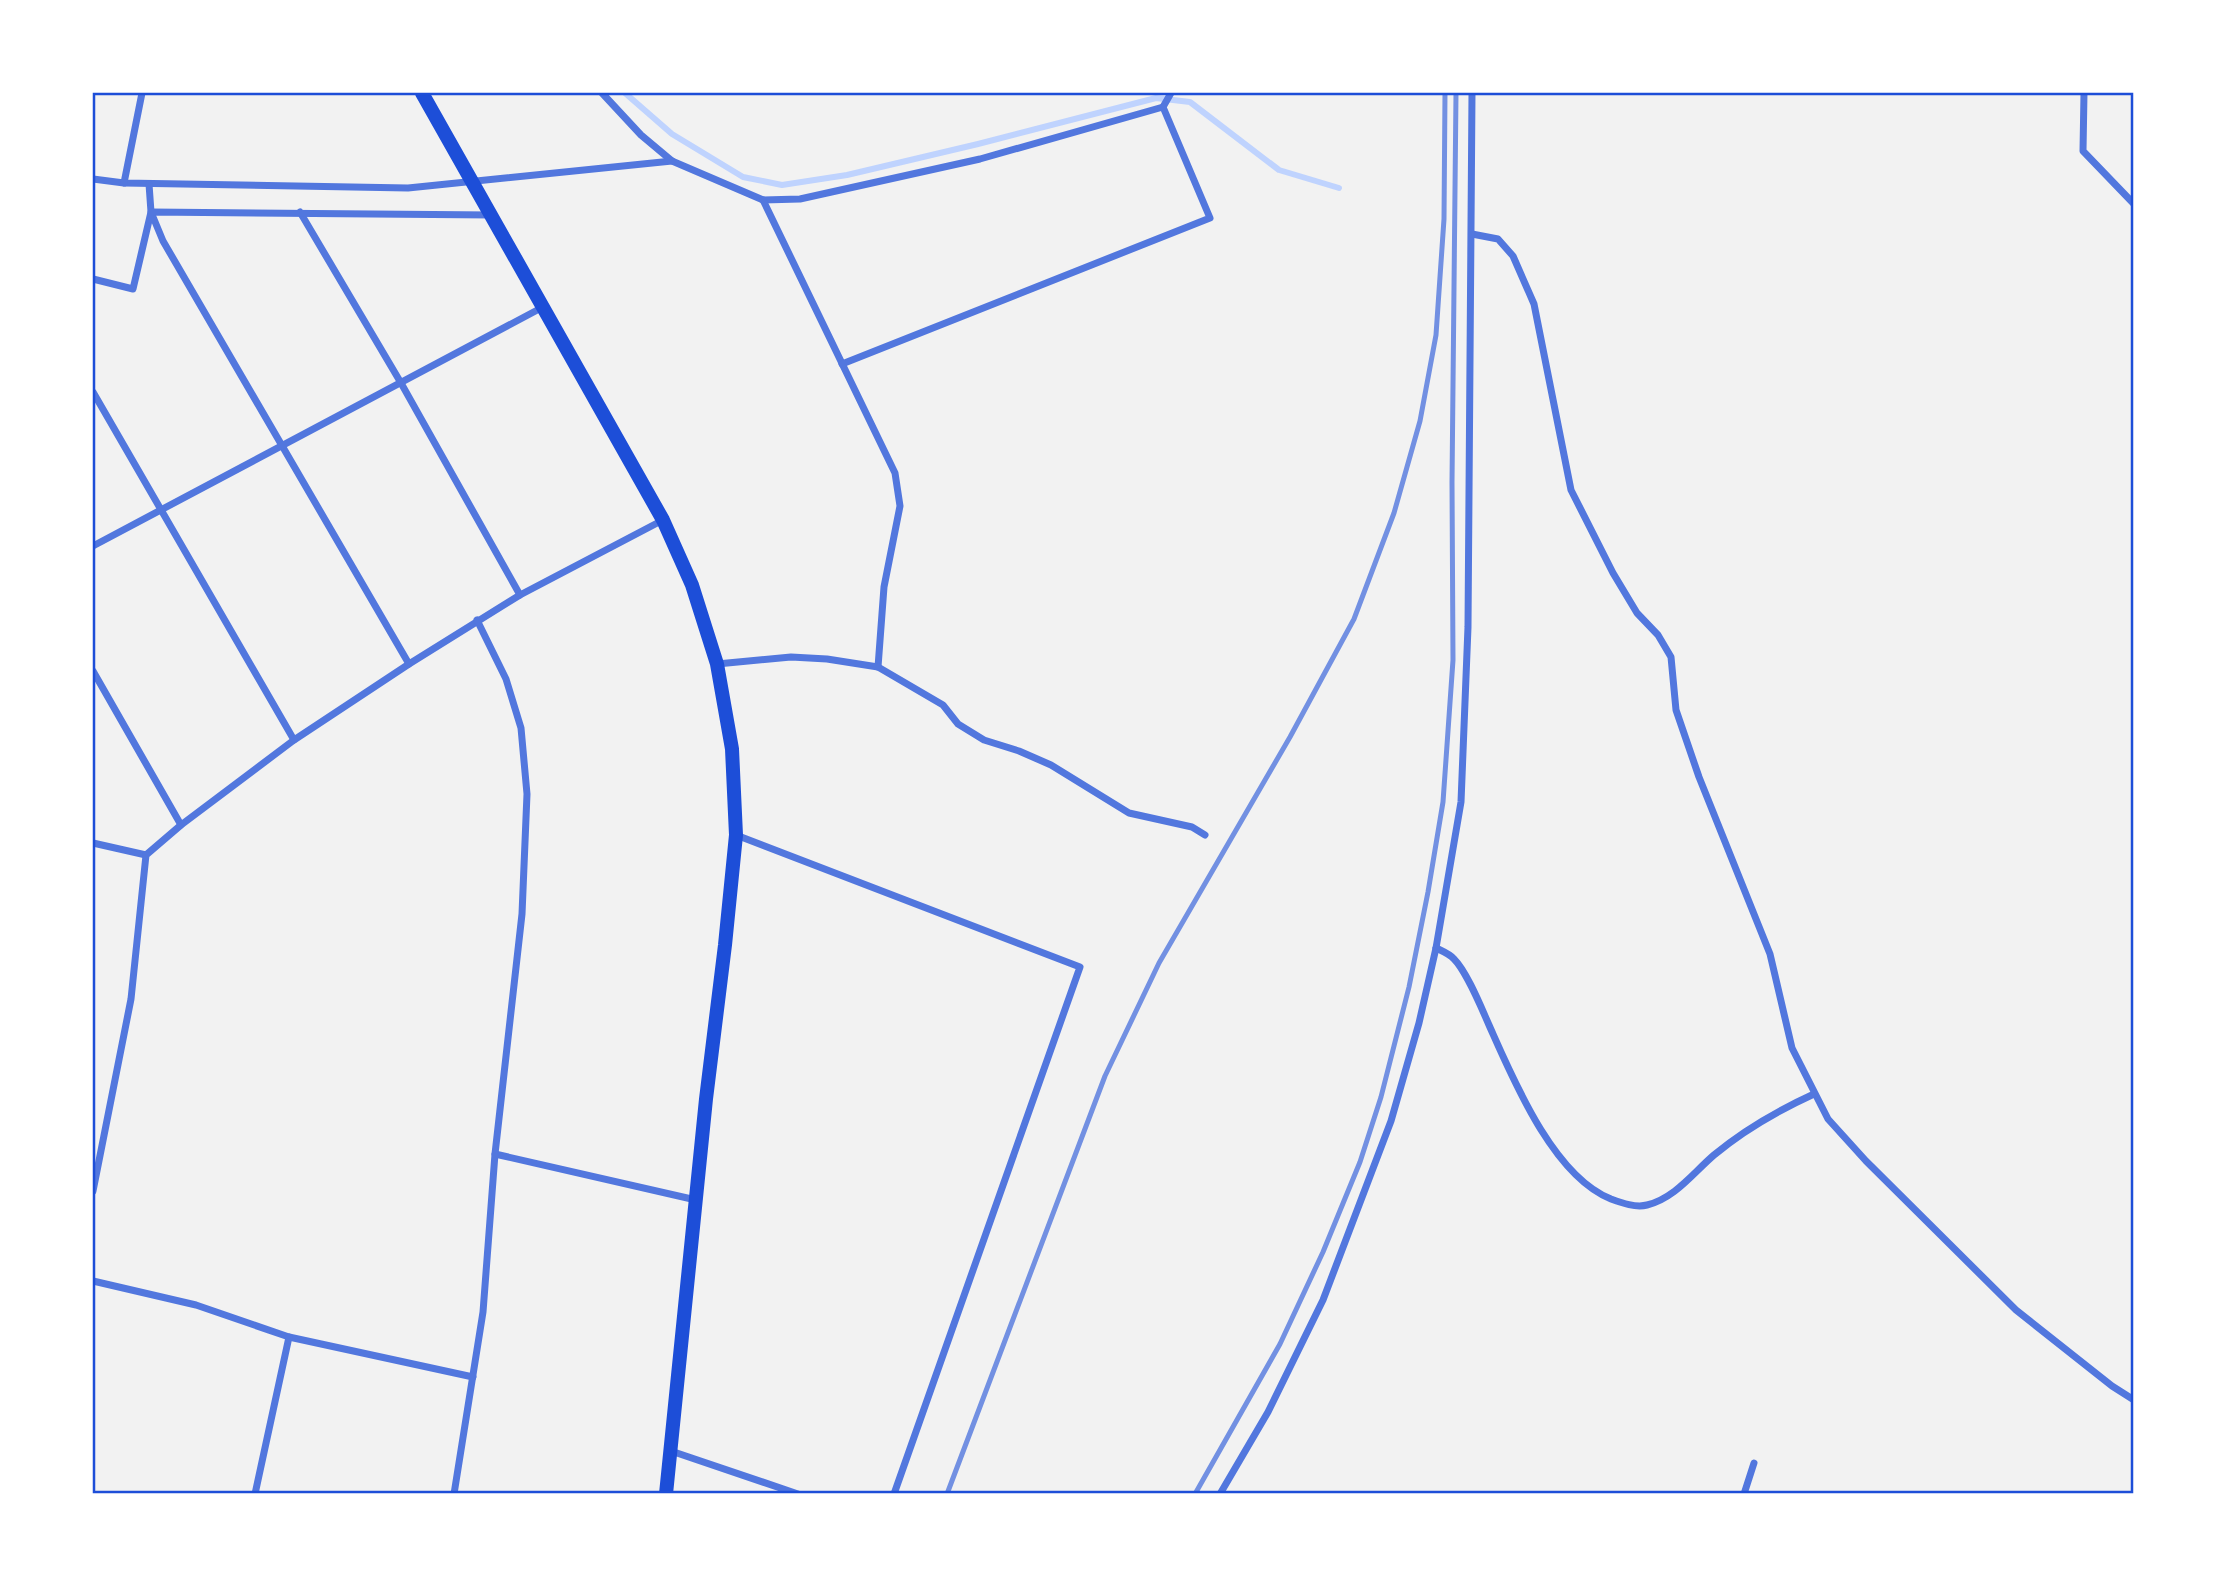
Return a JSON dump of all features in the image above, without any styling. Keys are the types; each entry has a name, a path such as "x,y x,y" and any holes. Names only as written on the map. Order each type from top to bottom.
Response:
{"main road":[{"path":"422,93 663,520 692,585 717,664 732,749 736,835 666,1494"}],"street":[{"path":"124,183 142,93"},
{"path":"602,93 641,135 672,161 763,200 800,199 967,162 1163,107 1171,93"},
{"path":"1220,1494 1268,1412 1323,1300 1391,1121 1419,1023 1436,948 1461,802 1468,627 1472,93"},
{"path":"2084,93 2083,151 2134,204"},
{"path":"842,364 1210,218 1163,107"},
{"path":"93,179 149,184 408,188 672,161"},
{"path":"93,279 133,289 150,212 149,184"},
{"path":"763,200 895,473 900,506 884,587 878,667"},
{"path":"150,212 492,215"},
{"path":"150,212 163,241 409,664"},
{"path":"300,212 401,383 520,595"},
{"path":"1472,234 1498,239 1506,247 1513,256 1534,303 1571,490 1631,603 1658,635 1671,657 1676,710 1699,777 1770,954 1792,1048 1828,1119 1866,1161 2016,1310 2134,1401"},
{"path":"93,546 543,307"},
{"path":"93,392 294,740"},
{"path":"93,1191 131,999 146,855 181,825 294,740 409,664 520,595 663,520"},
{"path":"454,1494 483,1312 495,1154 522,914 527,794 521,728 506,679 477,620"},
{"path":"717,664 791,657 827,659 878,667 943,705 958,724 984,740 1051,765 1129,813 1192,827 1205,835"},
{"path":"93,671 181,825"},
{"path":"736,835 1080,967 894,1494"},
{"path":"93,843 146,855"},
{"path":"1436,948 1454,958 1543,1133 1566,1166 1601,1195 1623,1203 1644,1206 1666,1198 1716,1154 1784,1108 1814,1094"},
{"path":"495,1154 696,1200"},
{"path":"93,1281 196,1305 289,1337 473,1377"},
{"path":"256,1494 289,1337"},
{"path":"671,1451 798,1494"},
{"path":"1744,1494 1754,1462"}],"waterway":[{"path":"625,93 672,134 743,177 782,185 847,175 1156,98 1190,102 1279,170 1339,188"}],"railway":[{"path":"947,1494 1105,1076 1159,963 1290,737 1354,619 1394,513 1420,421 1436,335 1444,219 1445,93"},
{"path":"1195,1494 1280,1344 1323,1252 1360,1162 1381,1097 1409,987 1428,892 1443,802 1453,660 1456,93"}]}
